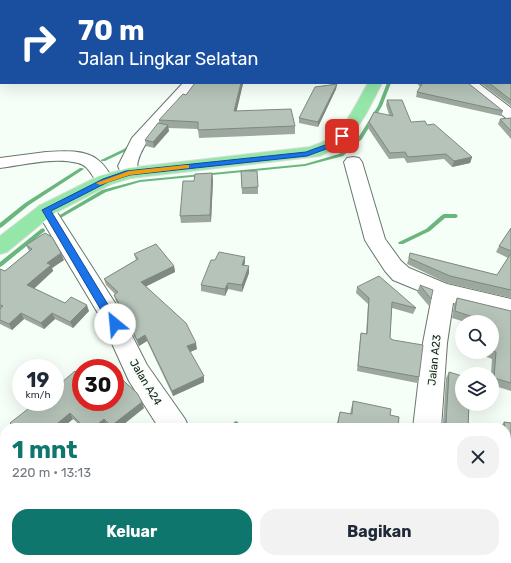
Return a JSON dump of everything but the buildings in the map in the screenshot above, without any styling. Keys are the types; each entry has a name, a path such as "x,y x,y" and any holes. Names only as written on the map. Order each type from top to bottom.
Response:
{"highway":[{"path":"0,247 46,210 105,180 129,173 314,152 327,146 342,136 357,118 374,84"}],"street":[{"path":"129,173 127,166 138,141 190,84"},
{"path":"470,84 511,115"},
{"path":"0,163 52,157 74,158 90,162 105,180"},
{"path":"353,162 375,240 393,266 401,274 416,282 444,292 511,308"},
{"name":"Jalan A24","path":"46,210 109,312 138,373 172,423"},
{"name":"Jalan A23","path":"428,423 439,314 444,292"}],"waterway":[{"path":"55,219 104,191 140,181 305,165 341,155 360,139 380,106 389,84"},
{"path":"103,160 125,150 131,145"},
{"path":"0,226 27,204 82,169"},
{"path":"401,243 428,230 444,216 456,216"},
{"path":"0,265 43,230"}],"slow traffic":[{"path":"100,183 105,180 129,173 186,167"}],"route":[{"path":"115,324 46,210 105,180 129,173 307,154 327,146 342,136"}]}
